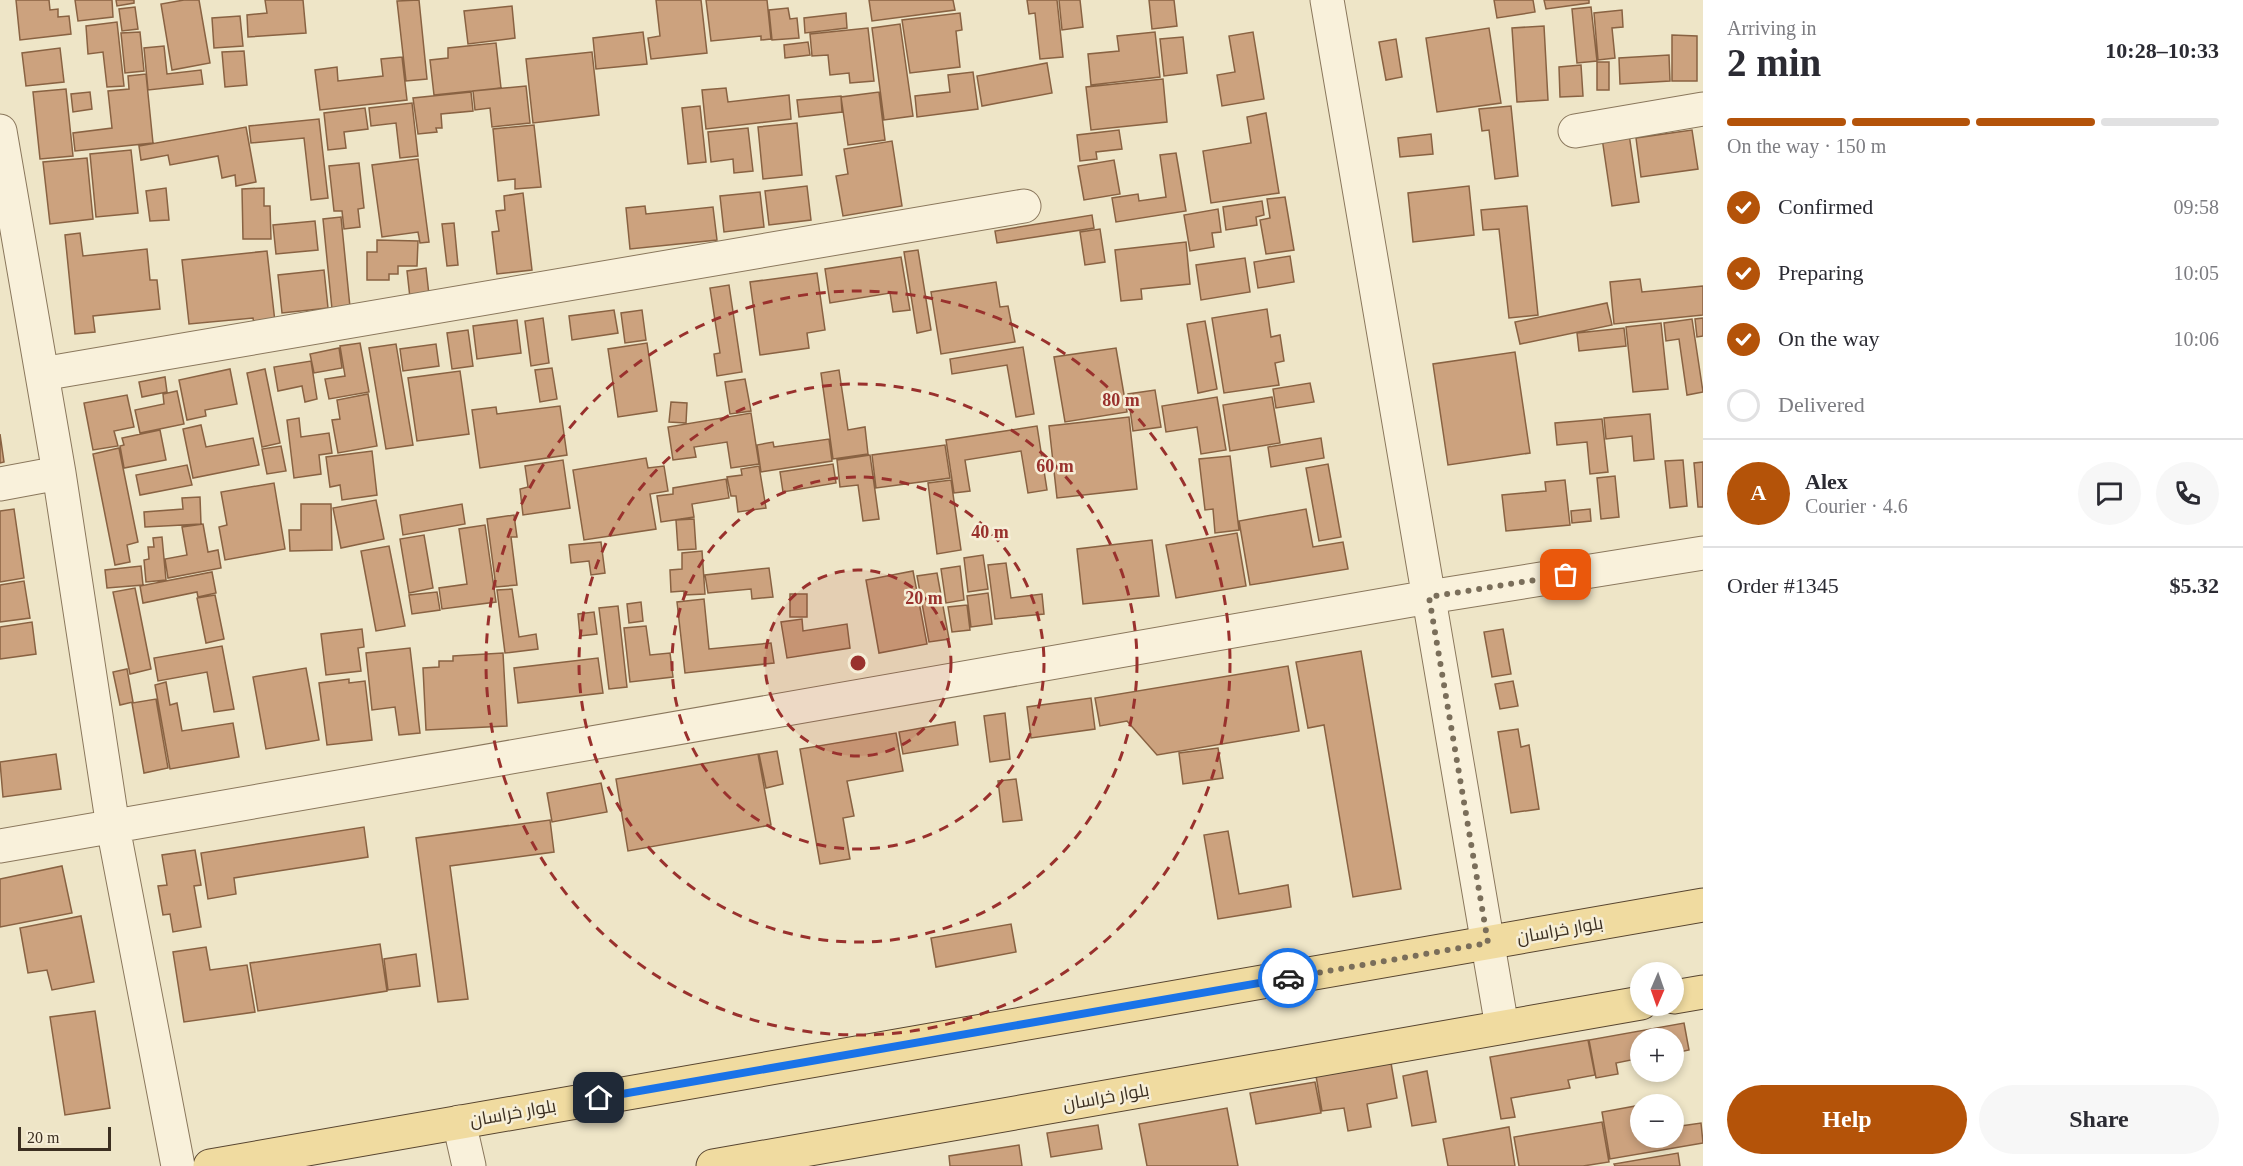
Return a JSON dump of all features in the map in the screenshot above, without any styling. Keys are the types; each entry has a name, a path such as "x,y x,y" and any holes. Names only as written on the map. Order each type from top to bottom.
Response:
{"main road":[{"name":"بلوار خراسان","path":"210,1166 1703,905"},
{"path":"1684,995 1703,992"},
{"name":"بلوار خراسان","path":"713,1166 1630,1005"}],"street":[{"path":"1327,0 1502,1027"},
{"path":"1575,131 1703,109"},
{"path":"0,136 59,473 113,827 178,1166"},
{"path":"42,374 1024,206"},
{"path":"0,484 59,473"},
{"path":"0,846 1429,597 1703,553"},
{"path":"459,1122 469,1166"}],"building":[{"path":"16,0 49,0 50,10 58,9 58,17 69,16 71,34 20,40"},
{"path":"75,0 112,0 113,17 78,21"},
{"path":"116,0 134,0 134,3 117,6"},
{"path":"199,0 210,63 172,70 161,4"},
{"path":"265,0 303,0 306,33 248,37 247,15 267,13"},
{"path":"419,0 427,79 406,81 397,1"},
{"path":"656,0 701,0 707,53 651,59 648,38 660,36"},
{"path":"706,0 767,0 771,39 761,40 761,36 711,41"},
{"path":"869,0 953,0 955,10 872,21"},
{"path":"1027,0 1057,0 1063,57 1040,59 1035,13 1029,14"},
{"path":"1059,0 1080,0 1083,27 1062,30"},
{"path":"1149,0 1174,0 1177,26 1152,29"},
{"path":"1494,0 1533,0 1535,12 1497,18"},
{"path":"1544,0 1589,0 1589,3 1546,9"},
{"path":"512,6 515,38 468,44 464,11"},
{"path":"135,7 138,29 122,31 119,9"},
{"path":"1591,7 1597,61 1577,63 1572,9"},
{"path":"788,8 790,19 797,18 799,38 772,40 769,10"},
{"path":"1622,10 1623,27 1612,28 1615,58 1598,60 1594,13"},
{"path":"846,13 847,28 805,33 804,18"},
{"path":"960,13 962,30 956,31 960,67 910,73 902,20"},
{"path":"240,16 243,46 214,48 212,18"},
{"path":"117,22 124,86 107,87 103,52 88,54 86,26"},
{"path":"900,24 913,116 884,120 872,28"},
{"path":"1544,26 1548,100 1517,102 1512,28"},
{"path":"868,28 874,81 850,83 849,73 830,75 828,55 812,56 810,34"},
{"path":"1489,28 1501,103 1437,112 1426,38"},
{"path":"140,32 144,71 125,73 121,33"},
{"path":"643,32 647,64 596,69 593,38"},
{"path":"1155,32 1160,77 1091,85 1088,54 1119,51 1117,36"},
{"path":"1253,32 1264,99 1222,106 1217,75 1235,72 1229,36"},
{"path":"1672,35 1697,36 1697,81 1672,81"},
{"path":"1183,37 1187,73 1164,76 1160,39"},
{"path":"1396,39 1402,77 1386,80 1379,42"},
{"path":"808,42 810,55 785,58 784,45"},
{"path":"496,43 501,88 434,95 430,60 448,58 448,48"},
{"path":"164,46 167,74 201,70 203,84 148,90 144,48"},
{"path":"60,48 64,82 26,86 22,53"},
{"path":"244,51 247,85 225,87 222,52"},
{"path":"592,52 599,115 533,123 526,59"},
{"path":"1669,55 1670,81 1620,84 1619,58"},
{"path":"402,57 407,100 320,110 315,70 337,67 338,81 383,76 381,59"},
{"path":"1597,62 1609,62 1609,90 1597,90"},
{"path":"1047,63 1052,93 982,106 977,76"},
{"path":"1581,65 1583,96 1560,97 1559,67"},
{"path":"973,72 978,109 917,117 915,96 950,92 948,75"},
{"path":"146,74 153,143 75,151 73,133 112,128 108,91 129,89 128,76"},
{"path":"1163,79 1167,122 1091,130 1086,87"},
{"path":"526,86 530,123 492,127 490,108 475,110 473,91"},
{"path":"726,88 728,102 789,95 791,119 706,129 702,90"},
{"path":"66,89 73,156 40,159 33,92"},
{"path":"90,92 92,109 73,112 71,94"},
{"path":"471,92 473,111 441,114 442,128 436,128 437,132 418,134 413,98"},
{"path":"879,92 885,140 848,145 841,97"},
{"path":"841,96 842,112 799,117 797,100"},
{"path":"412,103 418,156 400,158 396,123 371,126 369,108"},
{"path":"700,106 706,162 688,164 682,108"},
{"path":"1511,106 1518,176 1495,179 1489,130 1482,131 1479,109"},
{"path":"365,108 368,129 344,132 346,148 328,150 324,113"},
{"path":"1266,113 1279,193 1211,203 1203,151 1251,143 1247,117"},
{"path":"319,119 328,198 311,200 304,138 251,143 249,126"},
{"path":"797,123 802,175 763,179 758,127"},
{"path":"534,125 541,187 515,189 515,179 498,181 493,129"},
{"path":"246,127 256,182 236,186 235,175 222,178 218,156 170,165 168,155 141,160 139,146"},
{"path":"748,128 753,171 734,173 733,159 711,162 708,132"},
{"path":"1119,130 1122,149 1096,152 1097,159 1080,161 1077,135"},
{"path":"1692,130 1698,169 1641,177 1636,138"},
{"path":"1431,134 1433,154 1400,157 1398,138"},
{"path":"1629,134 1639,202 1612,206 1602,138"},
{"path":"892,141 902,206 843,216 836,176 848,174 844,149"},
{"path":"131,150 138,213 96,217 90,154"},
{"path":"1176,153 1186,211 1116,222 1112,198 1138,194 1139,201 1166,197 1160,155"},
{"path":"87,158 93,219 50,224 43,162"},
{"path":"418,159 429,242 420,243 418,232 382,237 372,165"},
{"path":"1114,160 1120,194 1084,200 1078,166"},
{"path":"359,163 364,208 358,209 360,227 344,229 342,211 334,211 329,166"},
{"path":"807,186 811,220 769,225 765,191"},
{"path":"1469,186 1474,235 1413,242 1408,193"},
{"path":"166,188 169,220 150,221 146,191"},
{"path":"264,188 264,206 270,206 271,239 243,239 242,189"},
{"path":"760,192 764,227 724,232 720,196"},
{"path":"523,193 532,270 497,274 492,232 499,231 496,211 505,210 504,196"},
{"path":"1285,197 1294,250 1266,254 1260,220 1270,218 1267,199"},
{"path":"1262,201 1264,215 1256,217 1257,225 1226,230 1223,207"},
{"path":"645,206 646,214 713,207 717,240 630,249 626,208"},
{"path":"1527,206 1538,315 1509,318 1499,229 1483,230 1481,210"},
{"path":"1218,209 1221,232 1212,233 1214,247 1190,251 1184,215"},
{"path":"1092,215 1094,228 997,243 995,231"},
{"path":"341,217 350,307 332,309 323,219"},
{"path":"315,221 318,250 276,254 273,225"},
{"path":"454,223 458,265 447,266 442,224"},
{"path":"1100,229 1105,262 1085,265 1080,232"},
{"path":"80,233 83,256 147,249 150,280 157,280 160,309 93,316 95,332 75,334 65,235"},
{"path":"377,240 418,241 417,266 398,266 398,274 389,274 389,280 367,280 367,252 377,252"},
{"path":"1186,242 1190,284 1141,289 1142,299 1121,301 1115,250"},
{"path":"918,250 931,330 917,333 904,252"},
{"path":"267,251 275,322 254,324 253,318 189,324 182,260"},
{"path":"1290,256 1294,282 1258,288 1254,262"},
{"path":"901,257 910,310 893,312 890,293 830,303 825,269"},
{"path":"1245,258 1250,292 1201,300 1196,265"},
{"path":"426,268 429,295 410,298 407,271"},
{"path":"324,270 328,308 282,313 278,275"},
{"path":"817,273 825,330 807,333 809,348 760,355 750,282"},
{"path":"1640,279 1642,292 1703,286 1703,315 1614,324 1610,282"},
{"path":"996,282 1000,307 1008,306 1015,342 941,354 931,292"},
{"path":"729,285 742,372 717,376 714,354 720,353 710,288"},
{"path":"1607,303 1612,325 1520,344 1515,322"},
{"path":"1267,309 1271,337 1280,335 1284,361 1275,363 1279,385 1224,393 1212,318"},
{"path":"614,310 618,333 572,340 569,316"},
{"path":"642,310 646,340 625,343 621,313"},
{"path":"543,318 549,363 531,366 525,321"},
{"path":"1703,318 1703,336 1697,337 1695,319"},
{"path":"1692,319 1703,392 1687,395 1679,339 1666,341 1664,323"},
{"path":"517,320 521,353 477,359 473,326"},
{"path":"1205,321 1217,389 1198,393 1187,324"},
{"path":"1661,323 1668,389 1633,392 1626,327"},
{"path":"1624,328 1626,346 1579,351 1577,333"},
{"path":"468,330 473,366 452,369 447,333"},
{"path":"360,343 369,392 329,399 325,379 345,376 340,346"},
{"path":"647,343 657,411 618,417 608,349"},
{"path":"396,344 413,445 386,449 369,348"},
{"path":"436,344 439,366 403,371 400,349"},
{"path":"1023,347 1034,414 1016,417 1007,365 952,374 950,359"},
{"path":"339,348 342,368 314,373 310,354"},
{"path":"1116,348 1127,412 1065,422 1054,357"},
{"path":"1515,352 1530,453 1448,465 1433,364"},
{"path":"311,361 317,399 305,402 302,386 278,391 274,367"},
{"path":"552,368 557,399 540,402 535,370"},
{"path":"230,369 237,404 205,410 206,416 187,420 179,380"},
{"path":"265,369 280,443 262,447 247,373"},
{"path":"839,370 848,430 865,427 868,454 833,459 821,373"},
{"path":"460,371 469,434 417,441 408,378"},
{"path":"165,377 167,392 142,397 139,382"},
{"path":"745,379 751,411 730,414 725,382"},
{"path":"1310,383 1314,402 1276,408 1273,389"},
{"path":"1155,390 1161,427 1133,431 1128,394"},
{"path":"177,391 184,424 140,433 135,410 164,404 163,394"},
{"path":"368,394 377,446 338,453 332,420 340,419 337,400"},
{"path":"127,395 134,427 114,431 118,446 93,450 84,403"},
{"path":"1217,397 1226,450 1201,454 1197,427 1166,432 1162,406"},
{"path":"1272,397 1280,443 1230,451 1223,405"},
{"path":"671,402 687,403 686,423 669,422"},
{"path":"560,406 567,455 480,468 472,410 496,407 497,414"},
{"path":"751,413 759,464 731,468 727,442 694,447 696,457 673,460 668,427"},
{"path":"1650,414 1654,459 1634,461 1632,436 1606,439 1604,418"},
{"path":"1129,417 1137,489 1057,498 1049,426"},
{"path":"299,418 301,437 329,433 332,453 319,455 321,474 294,478 287,420"},
{"path":"1602,419 1608,472 1590,474 1587,442 1557,445 1555,423"},
{"path":"201,425 206,447 253,438 259,465 193,478 183,429"},
{"path":"1037,426 1047,490 1028,493 1021,451 965,460 970,491 954,493 946,440"},
{"path":"160,430 166,460 124,468 120,446 124,445 122,438"},
{"path":"0,434 4,462 0,463"},
{"path":"1321,438 1324,458 1271,467 1268,447"},
{"path":"829,439 832,461 761,472 757,445 773,442 774,447"},
{"path":"945,445 950,478 876,488 872,455"},
{"path":"281,446 286,471 267,474 262,449"},
{"path":"119,448 138,542 127,545 130,562 115,565 93,454"},
{"path":"372,451 377,495 342,500 340,485 330,487 326,457"},
{"path":"870,455 879,519 863,521 858,485 840,487 837,460"},
{"path":"1230,456 1239,530 1215,533 1213,509 1205,510 1199,459"},
{"path":"646,458 648,468 664,466 668,491 650,494 656,529 584,540 573,470"},
{"path":"563,460 570,508 523,515 520,489 528,487 525,466"},
{"path":"1683,460 1687,506 1670,508 1665,461"},
{"path":"1703,462 1703,507 1698,507 1694,463"},
{"path":"833,464 836,483 783,492 780,472"},
{"path":"1328,464 1341,537 1319,541 1306,468"},
{"path":"187,465 192,485 140,495 136,475"},
{"path":"759,466 766,508 738,512 736,496 731,496 727,477 742,475 741,469"},
{"path":"1615,476 1619,517 1601,519 1597,478"},
{"path":"726,479 729,498 692,504 694,517 661,522 657,496 673,494 673,488"},
{"path":"951,480 961,550 937,554 928,483"},
{"path":"1565,480 1570,525 1506,531 1502,495 1546,491 1545,482"},
{"path":"274,483 285,549 225,560 219,527 227,525 221,492"},
{"path":"200,497 201,524 145,527 144,512 183,509 182,498"},
{"path":"376,500 384,539 341,548 333,508"},
{"path":"301,504 331,504 332,550 290,551 289,530 301,530"},
{"path":"462,504 465,524 403,535 400,515"},
{"path":"14,509 24,578 0,582 0,511"},
{"path":"1306,509 1313,547 1343,542 1348,569 1250,585 1239,521"},
{"path":"1590,509 1591,521 1572,523 1571,511"},
{"path":"514,515 517,537 511,537 517,585 496,587 487,519"},
{"path":"694,519 696,549 678,550 676,520"},
{"path":"203,524 208,552 218,550 221,568 168,578 165,559 187,555 182,527"},
{"path":"485,525 496,602 442,609 439,588 467,584 459,529"},
{"path":"1237,533 1246,586 1176,598 1166,545"},
{"path":"424,535 433,588 409,593 400,539"},
{"path":"162,537 166,580 146,582 144,560 149,559 148,547 154,547 153,538"},
{"path":"1152,540 1159,596 1083,604 1077,549"},
{"path":"601,542 605,573 591,575 589,561 571,563 569,545"},
{"path":"389,546 405,626 376,631 361,551"},
{"path":"702,551 705,594 684,595 684,591 671,592 670,570 682,569 682,553"},
{"path":"983,555 988,589 968,592 964,558"},
{"path":"1006,563 1011,598 1042,594 1044,614 995,619 988,565"},
{"path":"141,566 143,585 107,588 105,570"},
{"path":"960,566 964,600 946,603 941,569"},
{"path":"769,568 773,597 752,599 751,589 708,593 705,575"},
{"path":"913,571 927,644 879,653 866,580"},
{"path":"212,572 216,593 198,597 197,592 143,603 140,586"},
{"path":"937,573 949,639 929,642 917,576"},
{"path":"24,581 30,618 0,622 0,585"},
{"path":"135,588 151,669 130,674 113,592"},
{"path":"512,589 519,637 536,634 538,649 505,653 497,590"},
{"path":"437,592 440,610 412,614 409,595"},
{"path":"988,593 992,624 971,627 967,596"},
{"path":"790,594 807,594 807,617 790,617"},
{"path":"215,595 224,639 206,643 197,598"},
{"path":"704,599 709,649 771,643 774,663 685,673 677,602"},
{"path":"641,602 643,621 629,623 627,604"},
{"path":"967,605 970,630 952,632 948,607"},
{"path":"618,606 627,687 609,689 599,608"},
{"path":"594,612 597,634 580,636 578,614"},
{"path":"802,619 803,631 847,624 850,648 787,658 781,622"},
{"path":"32,622 36,654 0,659 0,627"},
{"path":"646,626 650,655 670,653 673,677 630,682 624,628"},
{"path":"362,629 364,647 358,648 361,671 326,675 321,634"},
{"path":"1503,629 1511,674 1492,677 1484,632"},
{"path":"222,646 234,709 214,712 207,672 158,681 154,658"},
{"path":"410,648 420,733 399,735 395,707 372,710 366,653"},
{"path":"1361,651 1401,889 1353,897 1324,725 1308,728 1296,662"},
{"path":"503,653 507,726 426,730 423,668 439,667 439,661 453,661 453,656"},
{"path":"598,658 603,693 518,703 514,668"},
{"path":"1288,666 1299,731 1157,755 1127,721 1100,726 1095,698"},
{"path":"306,668 319,740 266,749 253,677"},
{"path":"127,669 133,702 120,705 113,672"},
{"path":"349,679 349,683 365,681 372,740 327,745 319,683"},
{"path":"1513,681 1518,706 1500,709 1495,684"},
{"path":"166,682 170,705 177,703 182,731 233,723 239,757 170,769 155,685"},
{"path":"1091,698 1095,729 1031,738 1027,707"},
{"path":"156,699 168,768 144,773 132,703"},
{"path":"1005,713 1010,759 990,762 984,716"},
{"path":"955,722 958,745 903,754 899,732"},
{"path":"1518,729 1521,747 1529,745 1539,809 1511,813 1498,732"},
{"path":"896,733 903,771 847,781 854,816 843,818 850,859 820,864 800,749"},
{"path":"1218,748 1223,778 1183,784 1179,753"},
{"path":"777,751 783,784 766,788 759,754"},
{"path":"56,754 61,789 3,797 0,762"},
{"path":"758,754 771,825 628,851 616,779"},
{"path":"1016,779 1022,820 1003,822 998,781"},
{"path":"601,783 607,812 552,822 547,793"},
{"path":"550,820 554,852 450,866 468,999 438,1002 416,838"},
{"path":"364,827 368,857 234,878 236,894 208,899 201,853"},
{"path":"1228,831 1239,894 1288,885 1291,907 1218,919 1204,835"},
{"path":"195,850 201,885 194,886 201,927 173,932 170,914 163,915 158,886 167,885 162,855"},
{"path":"62,866 72,913 0,927 0,879"},
{"path":"81,916 94,982 52,990 47,970 28,973 20,928"},
{"path":"1011,924 1016,952 936,967 931,938"},
{"path":"380,944 387,991 258,1011 250,963"},
{"path":"206,947 210,970 247,965 255,1012 184,1022 173,952"},
{"path":"416,954 420,986 388,990 384,959"},
{"path":"95,1011 110,1108 65,1115 50,1017"},
{"path":"1684,1023 1689,1050 1684,1051 1684,1028 1656,1028"},
{"path":"1630,1033 1630,1060 1616,1063 1618,1074 1596,1078 1589,1040"},
{"path":"1588,1040 1595,1075 1568,1080 1570,1088 1511,1098 1515,1117 1501,1119 1490,1057"},
{"path":"1391,1063 1397,1098 1367,1104 1371,1127 1348,1131 1344,1108 1322,1111 1316,1076"},
{"path":"1427,1071 1436,1122 1412,1126 1403,1076"},
{"path":"1315,1082 1321,1113 1256,1124 1250,1093"},
{"path":"1630,1107 1630,1148 1674,1148 1610,1159 1602,1112"},
{"path":"1227,1108 1238,1166 1147,1166 1139,1124"},
{"path":"1602,1122 1609,1162 1583,1166 1519,1166 1514,1137"},
{"path":"1701,1123 1703,1143 1684,1146 1684,1126"},
{"path":"1098,1125 1102,1149 1051,1157 1047,1133"},
{"path":"1509,1127 1515,1166 1448,1166 1443,1139"},
{"path":"1019,1145 1022,1166 950,1166 949,1156"},
{"path":"1678,1153 1680,1166 1615,1166 1614,1164"}],"way so far":[{"path":"1288,978 1488,943 1429,597 1566,575"}],"route":[{"path":"599,1098 1288,978"}]}
